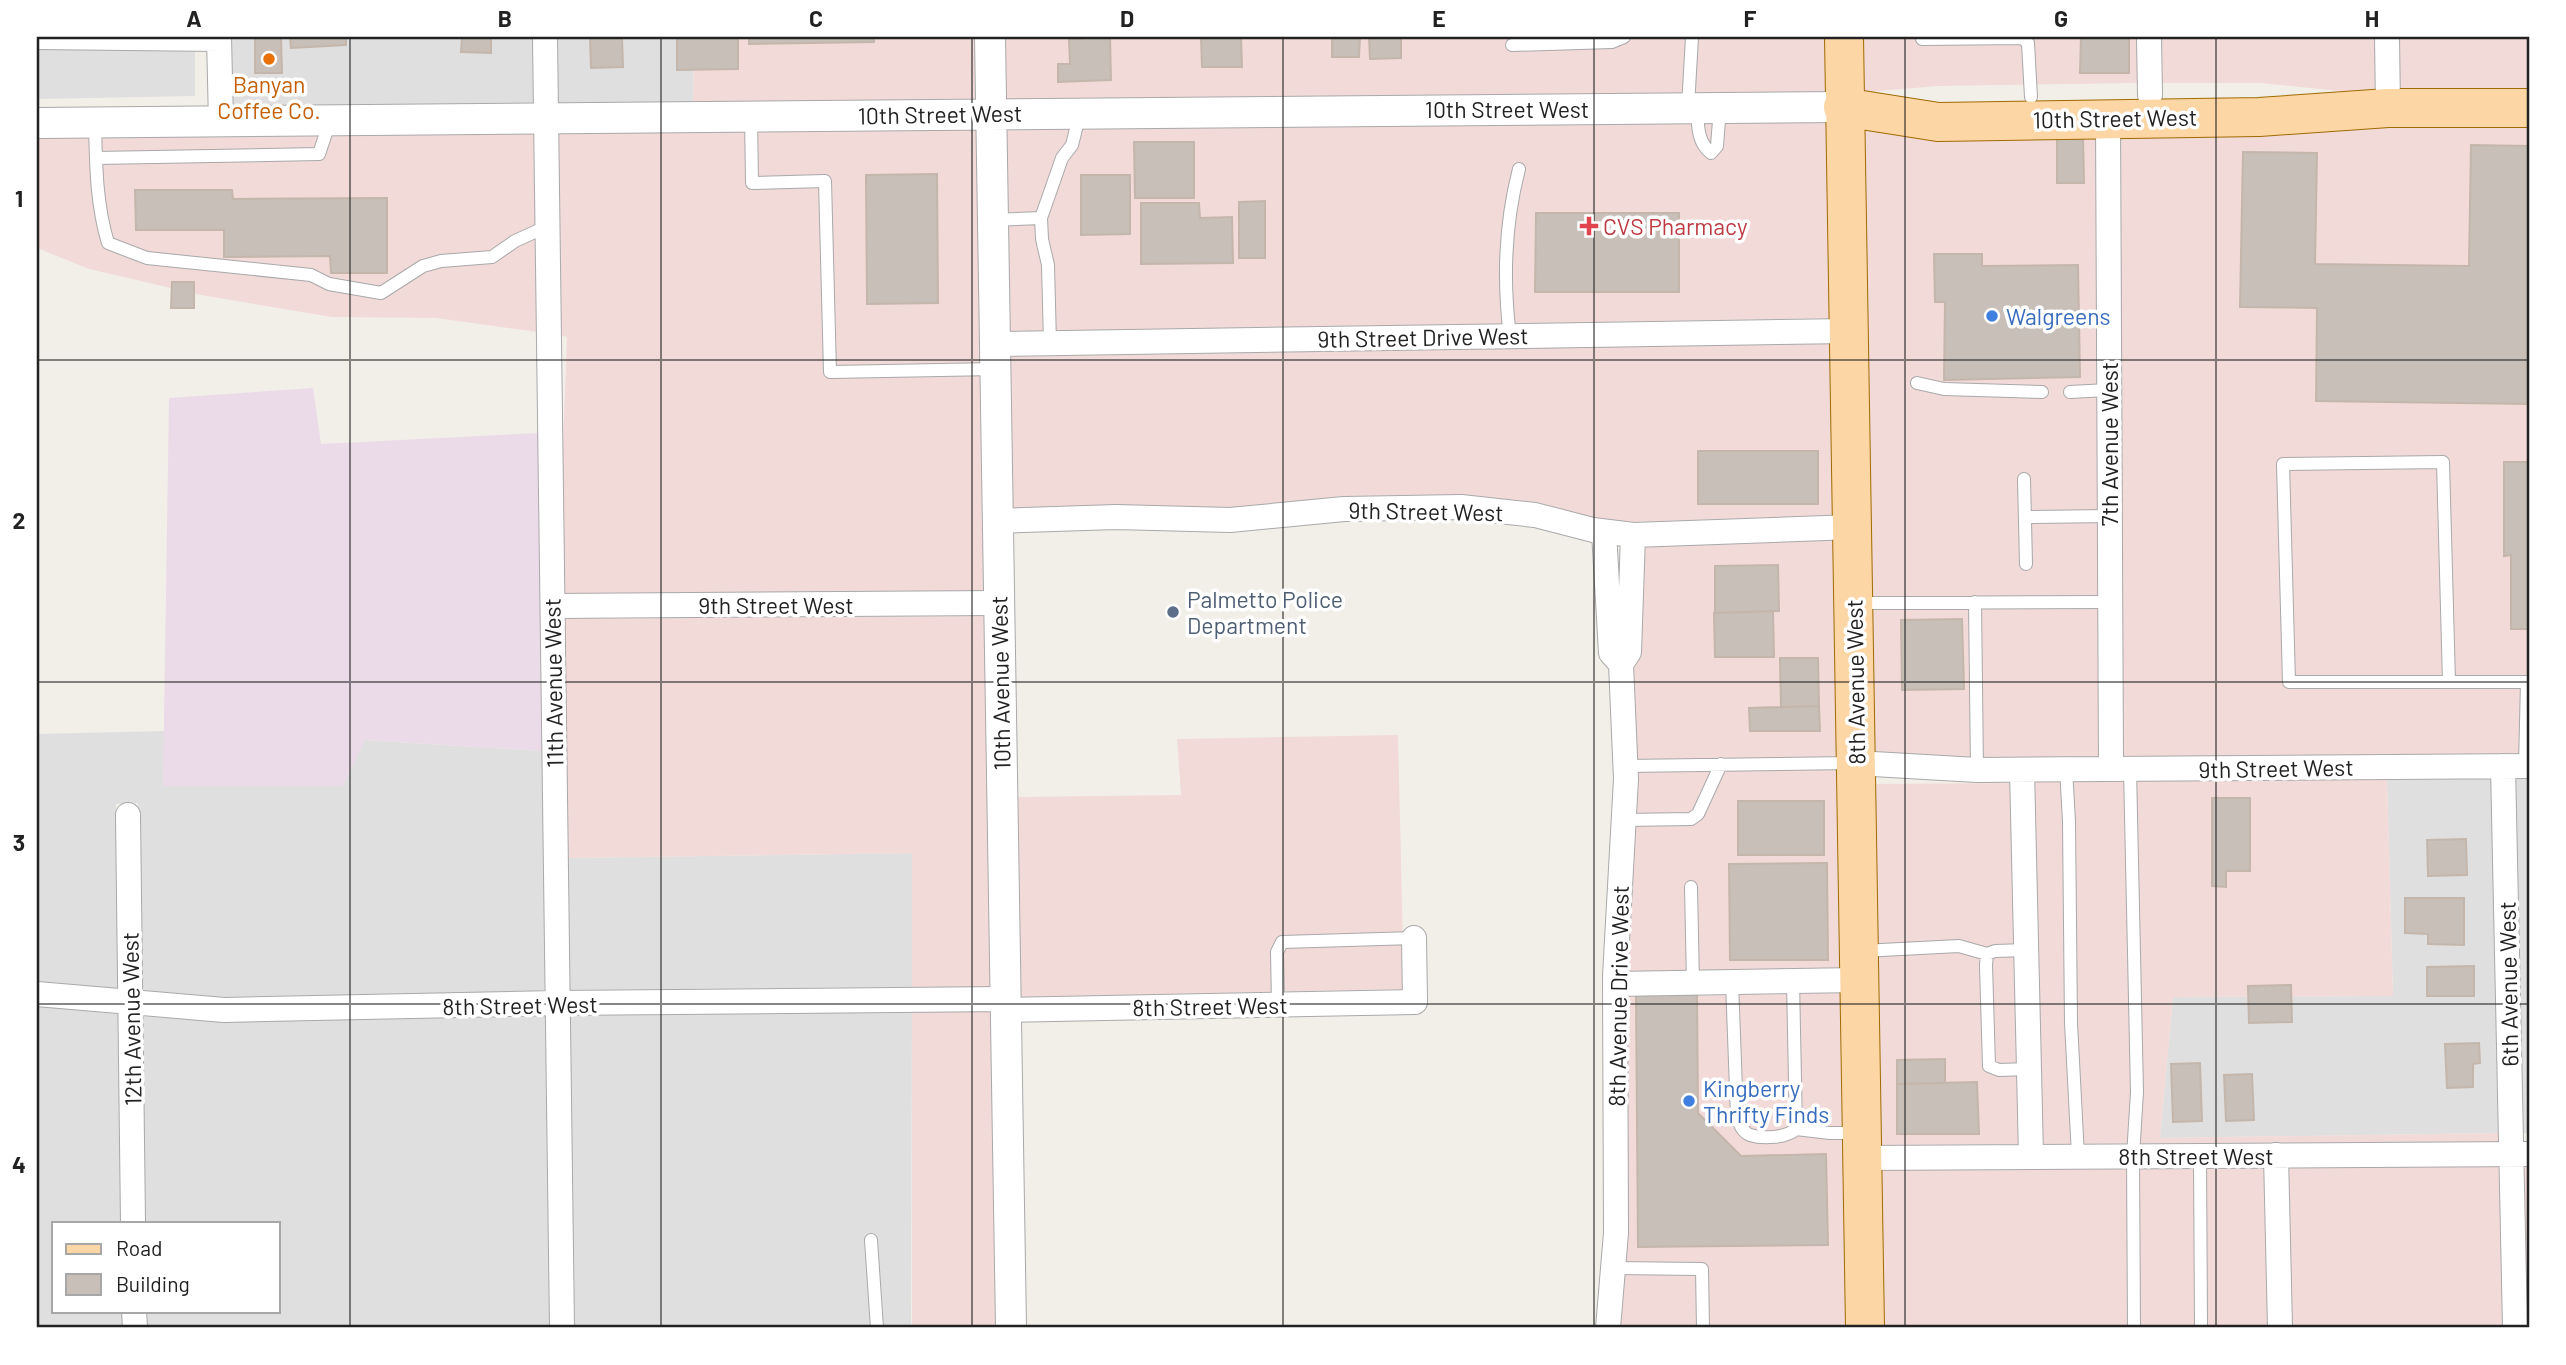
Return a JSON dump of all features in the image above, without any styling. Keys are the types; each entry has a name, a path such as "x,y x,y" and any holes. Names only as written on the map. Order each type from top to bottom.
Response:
{"main road":[{"name":"8th Avenue West","path":"1843,37 1865,1328"},
{"name":"10th Street West","path":"1843,107 1939,98 2150,95 2260,96 2388,108"},
{"name":"10th Street West","path":"1843,107 1938,121 2259,117 2388,108 2529,108"}],"street":[{"path":"37,37 219,38 221,122"},
{"name":"11th Avenue West","path":"545,37 562,1328"},
{"name":"10th Avenue West","path":"990,37 1011,1328"},
{"path":"2149,37 2150,95"},
{"path":"2387,37 2388,108"},
{"name":"10th Street West","path":"37,123 1843,107"},
{"name":"7th Avenue West","path":"2108,118 2110,602 2120,769"},
{"name":"9th Street Drive West","path":"996,357 1051,343 1850,331"},
{"name":"9th Street West","path":"997,520 1116,517 1230,520 1345,509 1461,508 1535,515 1604,532 1633,535 1853,527"},
{"name":"8th Avenue Drive West","path":"1604,532 1611,653 1621,664"},
{"name":"8th Avenue Drive West","path":"1608,1328 1616,1233 1615,984 1625,820 1621,664 1629,652 1633,535"},
{"name":"9th Street West","path":"553,606 999,603"},
{"name":"9th Street West","path":"1856,763 1977,770 2519,766"},
{"name":"6th Avenue West","path":"2515,1328 2520,1154 2519,766"},
{"path":"2022,770 2031,1156"},
{"name":"12th Avenue West","path":"128,816 133,1222"},
{"name":"8th Street West","path":"37,994 224,1010 557,1003 1005,1005 1415,1002 1414,937"},
{"path":"1615,984 1793,981 1858,966"},
{"name":"8th Street West","path":"1862,1145 2031,1156 2520,1154"},
{"path":"2276,1155 2280,1328"}],"lane":[{"path":"1512,45 1612,42 1624,37"},
{"path":"1692,37 1702,108"},
{"path":"1922,39 2022,38 2028,43 2031,97"},
{"path":"1051,343 1048,265 1042,239 1041,218 1062,158 1072,145 1080,113"},
{"path":"751,117 752,183 825,181 830,372 996,357"},
{"path":"96,158 319,154 330,121"},
{"path":"95,123 100,219 108,243 147,258 311,275 329,284 381,293 423,266 441,261 492,257 514,241 548,226"},
{"path":"1510,336 1507,312 1507,246 1519,169"},
{"path":"993,220 1041,218"},
{"path":"1917,383 1944,389 2042,392"},
{"path":"2070,391 2108,390"},
{"path":"2449,682 2443,462 2283,464 2289,682 2449,682 2528,682 2519,766"},
{"path":"2024,479 2026,564"},
{"path":"2025,517 2109,516"},
{"path":"1975,602 1977,770"},
{"path":"1854,603 2110,602"},
{"path":"1625,766 1856,763"},
{"path":"1625,820 1691,819 1699,814 1721,764"},
{"path":"2066,769 2070,834 2071,1023 2078,1156"},
{"path":"2120,769 2137,1091 2133,1156 2134,1328"},
{"path":"1691,887 1692,983"},
{"path":"1278,1004 1278,947 1282,942 1414,937"},
{"path":"1858,966 1959,946 1987,954 1995,951 2026,950"},
{"path":"1987,954 1989,1066 1999,1070 2029,1069"},
{"path":"1793,981 1796,1129"},
{"path":"1732,982 1737,1116 1742,1129 1750,1135 1789,1135 1796,1129 1830,1133 1862,1145"},
{"path":"2200,1155 2201,1328"},
{"path":"871,1240 877,1328"},
{"path":"1613,1268 1702,1269 1703,1328"}],"shaded area":[{"path":"37,37 195,37 195,96 37,99"},
{"path":"230,37 534,37 535,106 232,109"},
{"path":"556,37 694,37 693,105 557,106"},
{"path":"694,37 978,37 979,102 693,105"},
{"path":"1000,37 1832,37 1832,94 1001,101"},
{"path":"1855,37 2138,37 2138,83 1938,86 1855,93"},
{"path":"2160,37 2376,37 2377,95 2261,83 2161,83"},
{"path":"2398,37 2529,37 2529,95 2399,96"},
{"path":"1832,119 1838,318 1007,332 1001,126"},
{"path":"2529,120 2529,753 2122,757 2119,130"},
{"path":"1855,121 2096,131 2100,757 1868,759"},
{"path":"979,127 987,591 564,594 562,473 567,337 560,335 557,131"},
{"path":"535,131 538,332 436,318 332,317 201,295 89,269 37,248 37,136"},
{"path":"1839,343 1842,515 1633,522 1595,518 1536,502 1460,495 1344,496 1230,508 1116,505 1008,508 1007,357"},
{"path":"313,388 321,444 539,433 543,751 365,740 343,786 163,786 169,398"},
{"path":"1842,540 1847,968 1626,972 1633,670 1641,653 1644,547"},
{"path":"988,616 993,987 912,987 912,853 567,858 564,619"},
{"path":"164,731 164,786 342,786 364,740 543,751 545,991 224,997 141,991 138,803 116,804 119,989 37,981 37,734"},
{"path":"1398,735 1404,989 1016,997 1008,797 1181,795 1177,739"},
{"path":"2493,778 2500,1133 2160,1138 2173,997 2393,996 2387,779"},
{"path":"2515,778 2529,778 2529,1133 2522,1133"},
{"path":"2387,779 2393,996 2173,997 2160,1138 2500,1133 2500,1142 2042,1144 2034,782"},
{"path":"2011,783 2020,1144 1873,1145 1868,784"},
{"path":"912,853 912,987 568,990 567,858"},
{"path":"1848,993 1853,1328 1619,1328 1627,997"},
{"path":"37,1006 119,1014 122,1222 52,1222 52,1312 123,1312 123,1328 37,1328"},
{"path":"912,1012 911,1328 573,1328 568,1015"},
{"path":"912,1012 994,1012 1000,1328 912,1328"},
{"path":"141,1016 224,1022 546,1016 551,1328 146,1328 145,1312 280,1312 280,1222 144,1222"},
{"path":"2523,1166 2529,1166 2529,1328 2526,1328"},
{"path":"2287,1167 2500,1167 2504,1328 2292,1328"},
{"path":"2265,1168 2269,1328 1876,1328 1874,1170"}],"building":[{"path":"255,37 281,37 282,73 255,73"},
{"path":"290,37 346,37 346,45 291,48"},
{"path":"462,37 491,37 491,53 461,52"},
{"path":"590,37 622,37 623,67 591,68"},
{"path":"677,37 738,37 738,69 677,70"},
{"path":"749,37 874,37 874,42 749,44"},
{"path":"1110,37 1111,80 1058,82 1058,64 1070,64 1069,39"},
{"path":"1201,37 1241,37 1242,67 1202,67"},
{"path":"1332,37 1360,37 1359,57 1332,57"},
{"path":"1369,37 1401,37 1401,58 1370,59"},
{"path":"2081,37 2129,37 2129,73 2080,73"},
{"path":"2083,138 2084,183 2057,183 2057,139"},
{"path":"1134,142 1194,142 1194,198 1135,198"},
{"path":"2471,145 2529,146 2529,404 2316,401 2317,308 2240,307 2243,152 2317,153 2315,264 2469,266"},
{"path":"937,174 938,303 867,304 866,175"},
{"path":"1081,175 1130,175 1130,234 1081,235"},
{"path":"135,190 232,190 233,199 387,198 387,273 331,273 330,256 224,257 224,230 136,230"},
{"path":"1265,201 1265,258 1239,258 1239,202"},
{"path":"1141,203 1199,203 1200,218 1232,217 1233,263 1141,264"},
{"name":"CVS Pharmacy","path":"1536,213 1679,213 1679,292 1535,292"},
{"path":"1934,254 1982,254 1982,266 2078,265 2080,377 1944,380 1945,302 1935,302"},
{"path":"172,282 194,282 194,308 171,308"},
{"path":"1698,451 1818,451 1818,504 1698,504"},
{"path":"2504,462 2529,462 2529,629 2511,629 2511,555 2504,556"},
{"path":"1778,565 1779,611 1715,613 1715,566"},
{"path":"1773,611 1774,657 1715,657 1714,613"},
{"path":"1962,619 1964,689 1902,690 1901,620"},
{"path":"1780,658 1818,658 1819,706 1781,707"},
{"path":"1819,706 1820,731 1750,731 1749,708"},
{"path":"2212,798 2250,798 2250,871 2226,871 2226,887 2212,886"},
{"path":"1738,801 1824,801 1824,855 1738,855"},
{"path":"2466,839 2467,875 2428,876 2427,840"},
{"path":"1827,863 1828,960 1730,960 1729,864"},
{"path":"2405,898 2464,898 2464,945 2428,944 2428,934 2405,933"},
{"path":"2474,966 2474,996 2427,996 2427,967"},
{"path":"2291,985 2292,1022 2249,1023 2248,986"},
{"path":"1697,994 1698,1113 1741,1156 1826,1154 1828,1245 1638,1247 1636,995"},
{"path":"2479,1043 2480,1063 2473,1064 2473,1087 2447,1088 2445,1044"},
{"path":"1945,1059 1945,1083 1897,1084 1897,1060"},
{"path":"2200,1063 2202,1121 2173,1122 2171,1064"},
{"path":"2252,1074 2254,1120 2226,1121 2224,1075"},
{"path":"1977,1082 1979,1134 1897,1134 1897,1084"}],"place":[{"name":"Banyan Coffee Co.","path":"269,59"},
{"name":"CVS Pharmacy","path":"1589,226"},
{"name":"Walgreens","path":"1992,316"},
{"name":"Palmetto Police Department","path":"1173,612"},
{"name":"Kingberry Thrifty Finds","path":"1689,1101"}]}
